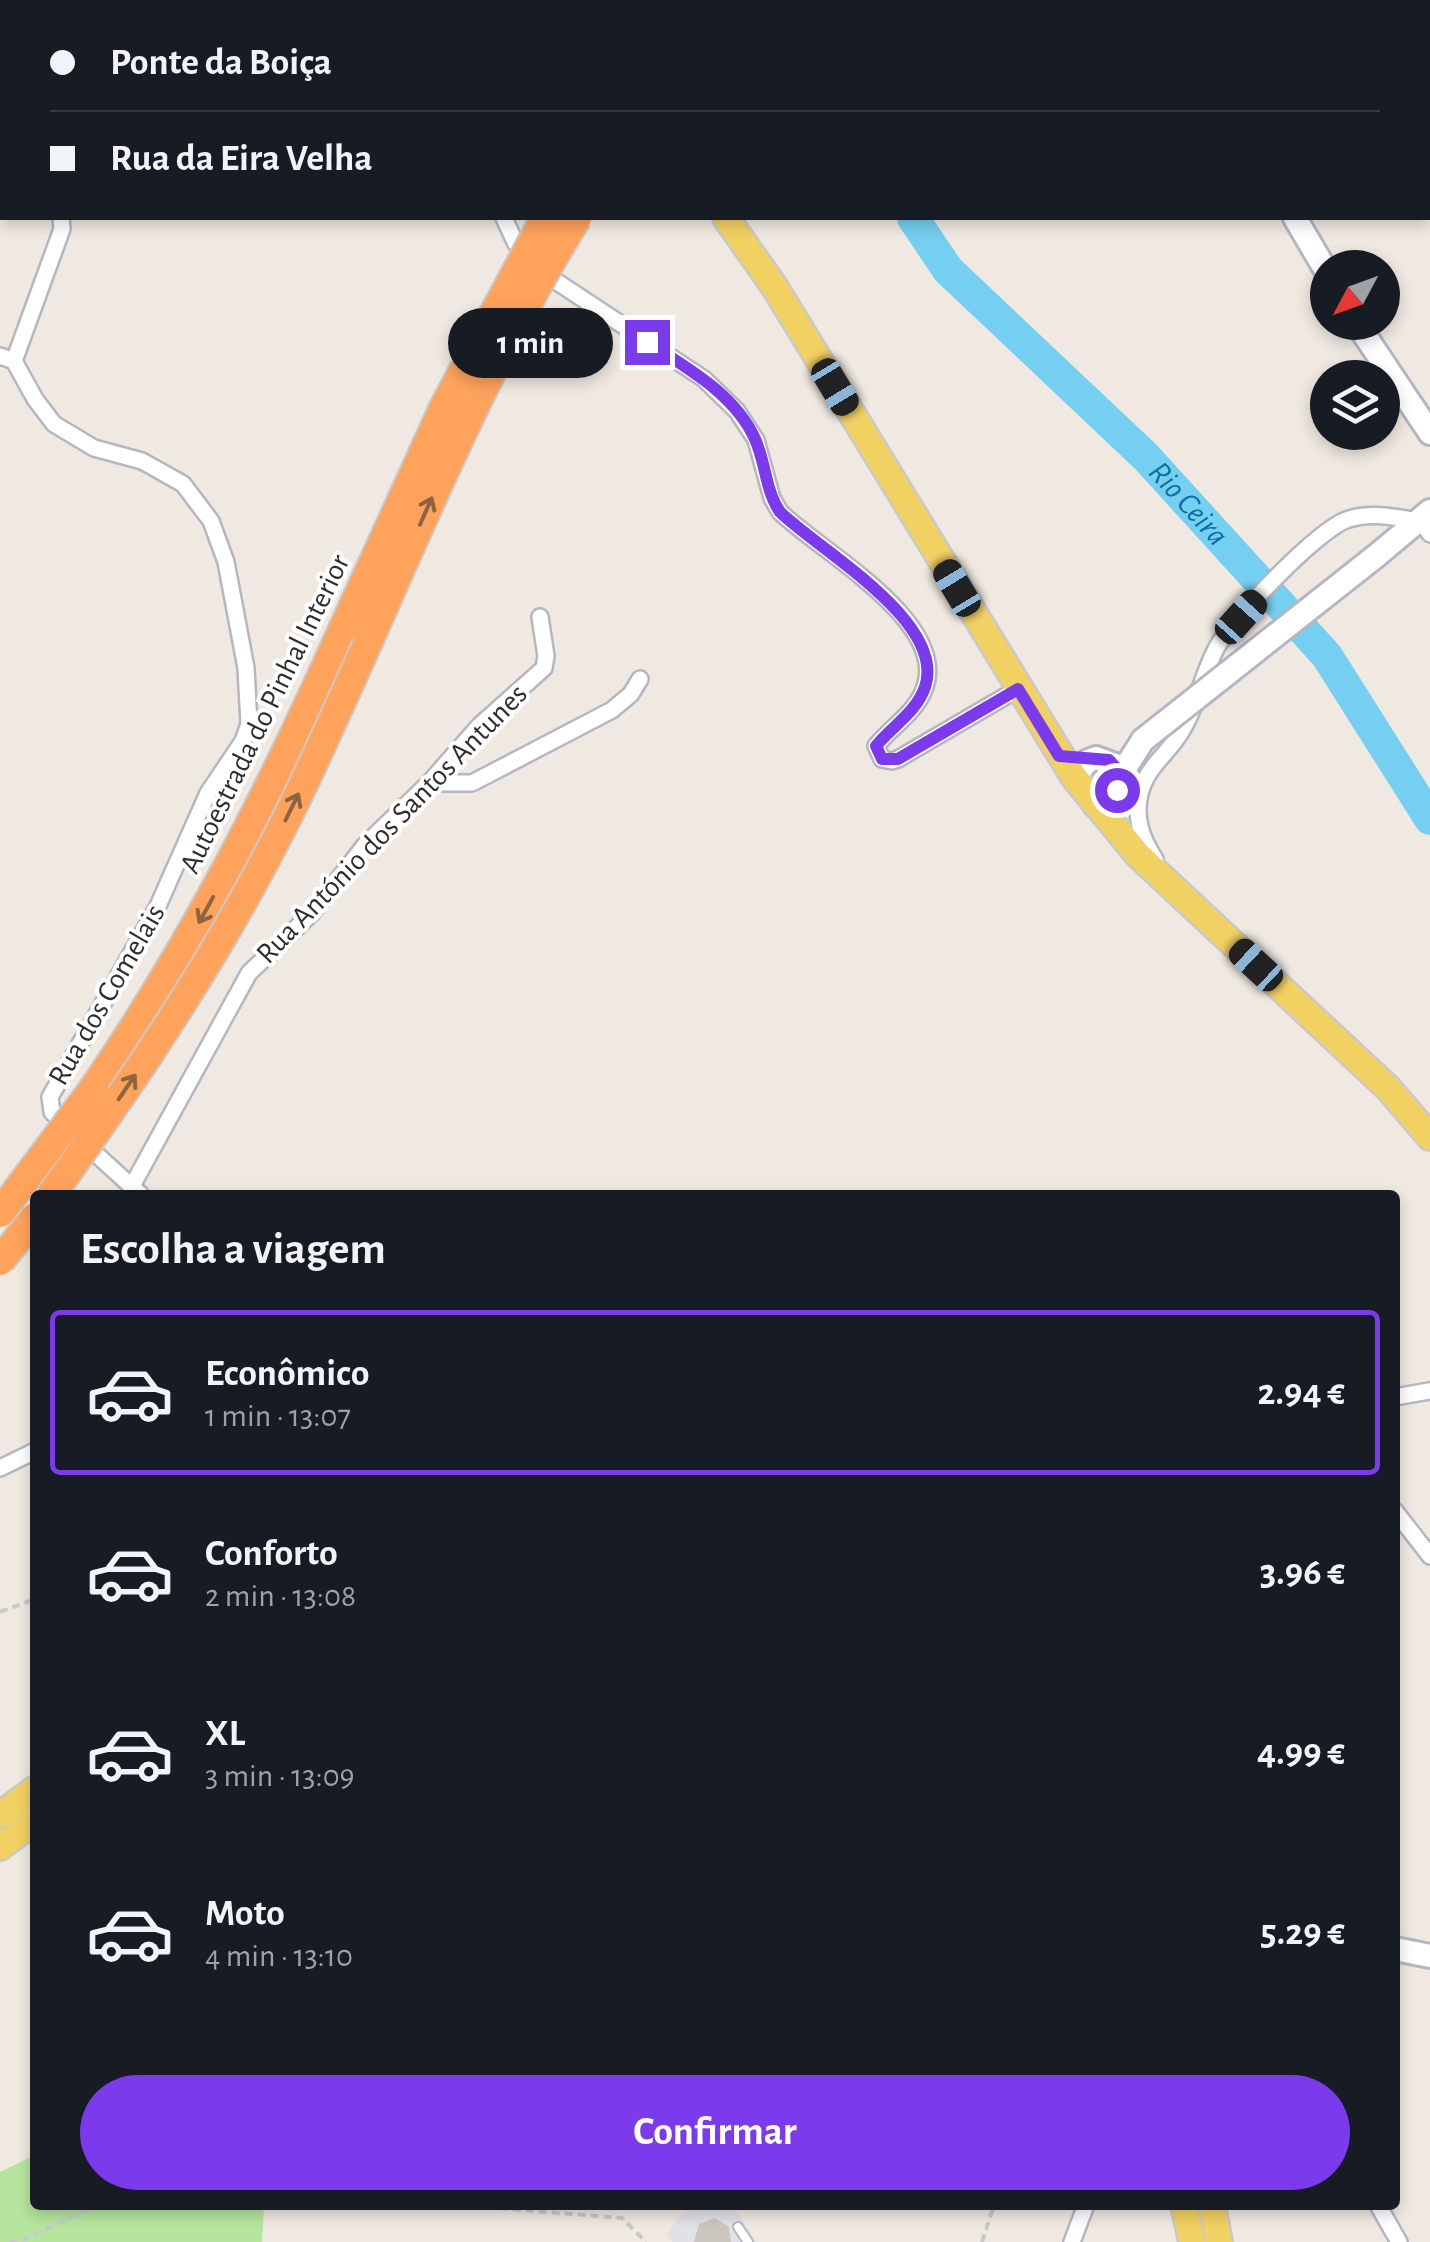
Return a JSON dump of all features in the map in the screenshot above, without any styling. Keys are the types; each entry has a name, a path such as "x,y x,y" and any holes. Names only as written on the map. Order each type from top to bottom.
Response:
{"highway":[{"name":"Autoestrada do Pinhal Interior","path":"0,1213 132,1032 230,869 295,737 445,405 544,220"},
{"name":"Autoestrada do Pinhal Interior","path":"54,1190 163,1033 239,908 322,744 470,412 538,283 577,220"},
{"path":"0,1261 30,1223"}],"main road":[{"path":"727,220 774,286 1066,767 1127,844 1388,1088 1430,1138"},
{"path":"0,1816 30,1793"},
{"path":"0,1847 30,1825"},
{"path":"1185,2210 1192,2242"},
{"path":"1213,2210 1218,2242"}],"street":[{"path":"7,358 62,230 62,220"},
{"path":"505,220 516,244 533,266 704,380 737,411 756,440 772,498 780,512 889,602 917,633 927,663 926,686 910,712 876,746 882,759 898,759 1018,689"},
{"path":"1296,220 1314,250"},
{"path":"1368,340 1430,432"},
{"name":"Rua dos Comelais","path":"7,358 54,424 94,448 142,461 184,484 212,521 226,562 246,668 249,724 243,742 208,793 166,892 50,1097 52,1112 58,1120 135,1190"},
{"path":"1177,892 1144,842 1138,810 1140,793 1152,766 1178,737 1218,645 1309,546 1345,520 1385,515 1427,522"},
{"path":"1066,767 1143,740 1376,556 1427,522"},
{"name":"Rua António dos Santos Antunes","path":"137,1190 249,973 312,914 365,846 479,726 544,668 540,617"},
{"path":"429,782 472,783 612,710 631,694 640,679"},
{"path":"1095,804 1110,798 1143,740"},
{"path":"1099,758 1115,764 1119,783 1116,813 1127,844"},
{"path":"0,1224 30,1230"},
{"path":"1400,1396 1429,1391"},
{"path":"0,1468 30,1453"},
{"path":"1400,1517 1430,1556"},
{"path":"1400,1950 1430,1956"},
{"path":"1072,2242 1084,2210"},
{"path":"1381,2210 1399,2242"}],"lane":[{"path":"738,2227 748,2242"}],"path":[{"path":"0,1612 30,1601"},
{"path":"10,2242 24,2240 87,2210"},
{"path":"523,2210 622,2218 646,2242"},
{"path":"982,2242 992,2210"}],"shaded area":[{"path":"692,2210 735,2210 757,2242 673,2242 667,2234 681,2215"}],"green space":[{"path":"30,2157 30,2210 264,2210 262,2242 0,2242 0,2172"}],"building":[{"path":"715,2218 729,2227 731,2242 694,2242 699,2224"}],"waterway":[{"name":"Rio Ceira","path":"914,220 948,270 1146,457 1327,656 1430,819"}],"route":[{"path":"647,342 704,380 737,411 756,440 772,498 780,512 889,602 917,633 927,663 926,686 910,712 876,746 882,759 898,759 1018,689 1059,756 1109,760 1119,771 1117,790"}]}
